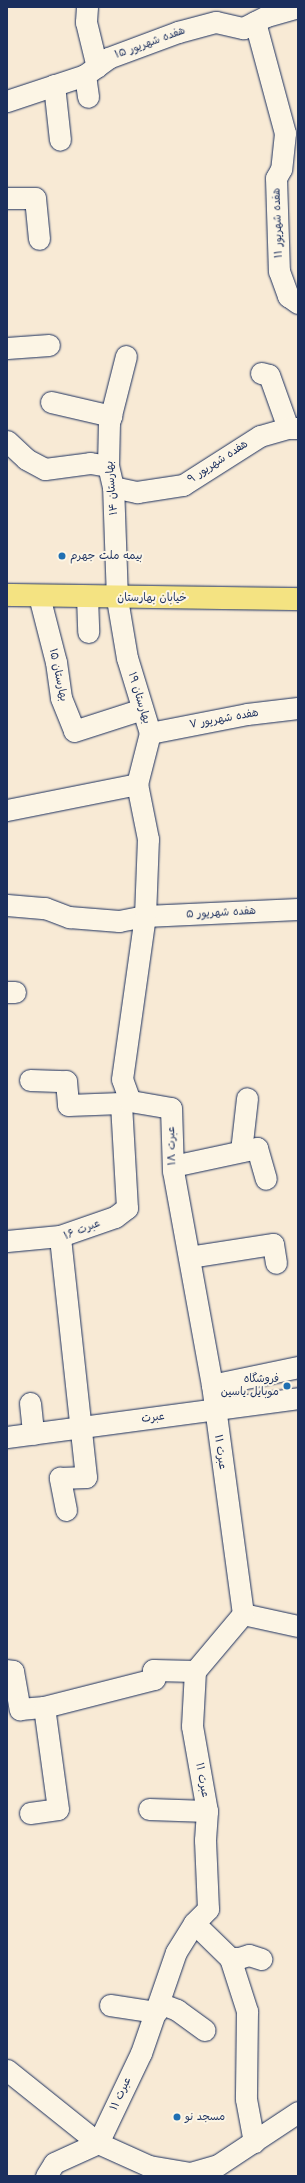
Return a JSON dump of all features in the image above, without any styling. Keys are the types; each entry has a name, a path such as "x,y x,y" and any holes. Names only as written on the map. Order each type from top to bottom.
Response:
{"main road":[{"name":"خیابان بهارستان","path":"7,596 298,599"}],"street":[{"path":"87,7 86,22 91,71 88,97"},
{"name":"هفده شهریور ۱۵","path":"7,101 91,71 108,58 178,32 216,22 225,16 243,28 286,9"},
{"name":"هفده شهریور ۱۱","path":"256,22 285,133 281,169 276,178 279,271 288,296 298,303"},
{"path":"54,85 60,140"},
{"path":"7,198 35,198 39,239"},
{"path":"7,348 49,345"},
{"name":"بهارستان ۱۴","path":"117,598 113,487 108,466 111,416 126,356"},
{"path":"261,373 269,375 293,428"},
{"path":"51,402 111,416"},
{"name":"هفده شهریور ۹","path":"113,487 137,492 183,484 260,436 293,428"},
{"path":"7,441 26,460 45,469 90,463 108,466"},
{"name":"بهارستان ۱۵","path":"39,596 56,662 61,698 74,731 142,709"},
{"path":"87,596 88,632"},
{"name":"بهارستان ۱۹","path":"117,598 127,658 150,733 137,784 148,838 145,916"},
{"name":"هفده شهریور ۷","path":"150,733 247,714 298,708"},
{"path":"7,810 137,784"},
{"name":"هفده شهریور ۵","path":"7,905 45,908 69,917 119,921 145,916 298,909"},
{"path":"30,1080 66,1081 68,1105 126,1102 122,1079 145,916"},
{"path":"241,1151 247,1098"},
{"name":"عبرت ۱۸","path":"126,1102 170,1108 173,1166 212,1385 214,1410"},
{"name":"عبرت ۱۶","path":"66,1510 60,1478 86,1477 82,1427 60,1236 115,1217 127,1208 126,1102"},
{"path":"173,1166 257,1148 266,1179"},
{"path":"7,1241 60,1236"},
{"path":"189,1258 273,1244 276,1263"},
{"path":"212,1385 298,1367"},
{"name":"عبرت","path":"7,1437 298,1398"},
{"path":"30,1403 33,1434"},
{"name":"عبرت ۱۱","path":"214,1410 243,1614"},
{"path":"7,1670 13,1671 20,1709 44,1707 154,1679 153,1670 195,1671 243,1614 298,1626"},
{"name":"عبرت ۱۱","path":"98,2143 140,2053 158,2007 176,1952 194,1923 208,1909 204,1840 207,1811 192,1726 195,1671"},
{"path":"30,1813 58,1809 44,1707"},
{"path":"149,1809 207,1811"},
{"path":"194,1923 230,1958 247,2011 246,2099 254,2142"},
{"path":"230,1958 239,1958 249,1955 261,1958"},
{"path":"110,2005 158,2007 177,2010 205,2030"},
{"path":"7,2070 98,2143 149,2166 190,2173 199,2173 218,2165 298,2112"},
{"path":"46,2176 54,2163 98,2143"}],"place":[{"name":"بیمه ملت جهرم","path":"62,556"},
{"name":"فروشگاه موبایل یاسین","path":"287,1386"},
{"name":"مسجد نو","path":"177,2117"}]}
